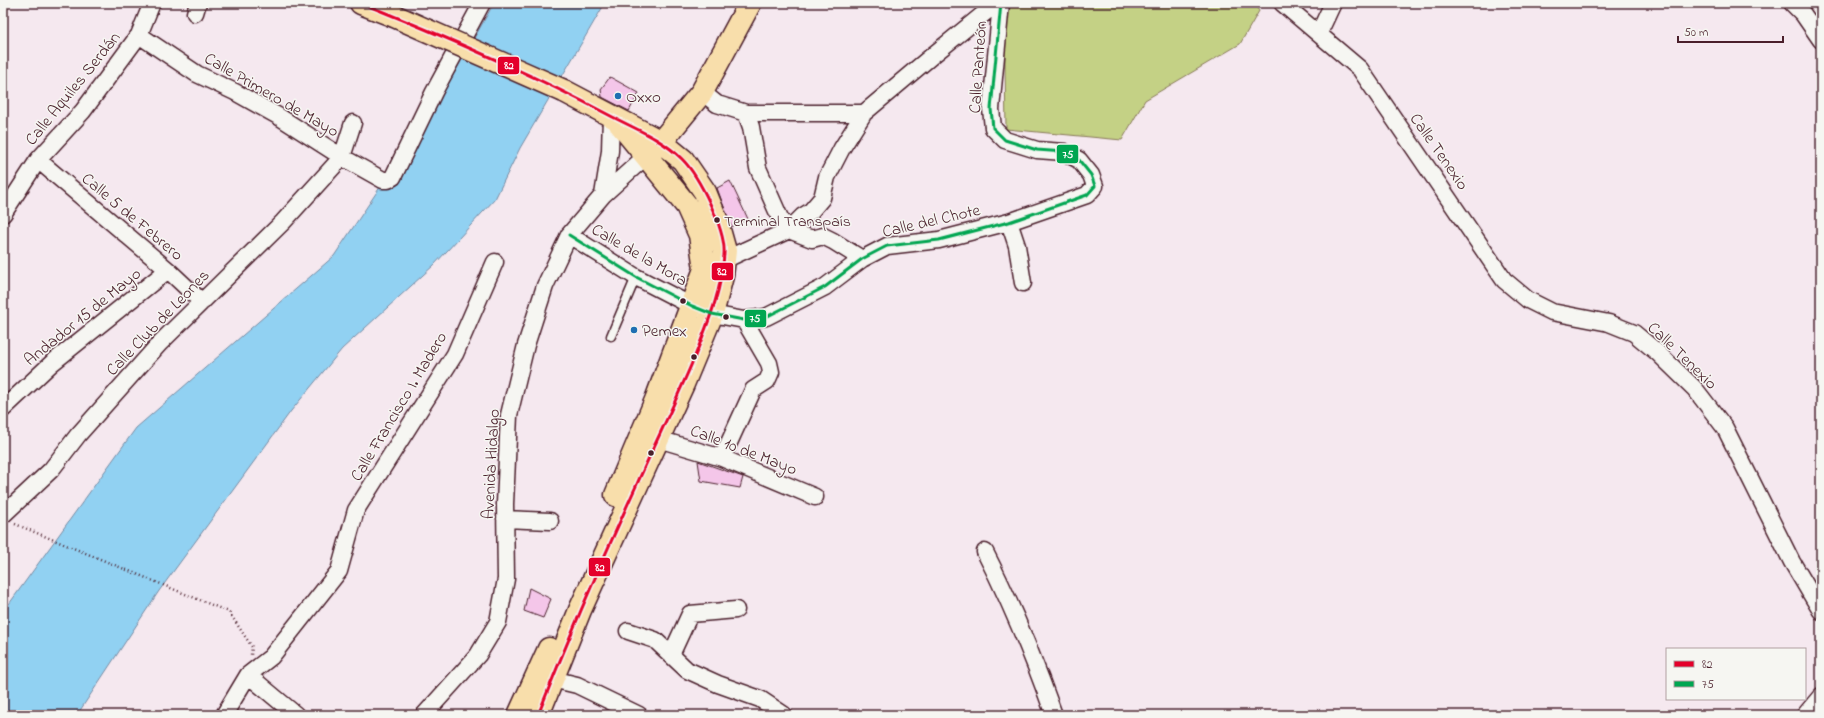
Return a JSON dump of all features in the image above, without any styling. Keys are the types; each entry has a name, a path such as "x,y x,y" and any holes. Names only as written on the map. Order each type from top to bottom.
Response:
{"main road":[{"path":"645,157 661,142 702,92 750,3"},
{"path":"376,8 564,91 661,142 683,160 705,192 716,219 725,251 722,276 712,314 658,439 520,715"},
{"path":"538,715 552,679 574,607 656,400 705,269 700,235 687,206 668,180 645,157 613,117"}],"street":[{"name":"Calle Aquiles Serdán","path":"3,214 38,160 83,111 139,35 152,3"},
{"name":"Calle Primero de Mayo","path":"139,35 197,74 235,92 278,116 342,157 383,180 388,180 393,177 434,92 482,3"},
{"path":"724,260 789,230 803,216 811,211 822,198 827,177 842,148 864,113 997,3"},
{"name":"Calle Panteón","path":"1001,3 991,109 993,128 1005,140 1037,150 1064,152 1079,160 1091,175 1095,186"},
{"name":"Calle Tenexio","path":"1282,3 1360,69 1504,280 1528,300 1552,312 1609,323 1634,333 1658,353 1695,389 1726,428 1792,562 1821,611"},
{"path":"1319,33 1333,3"},
{"path":"1792,3 1803,14 1821,40"},
{"path":"702,92 717,104 746,113 864,113"},
{"path":"746,113 751,127 758,168 780,218 789,230 812,239 823,236 862,259"},
{"path":"603,195 610,151 613,117"},
{"path":"342,157 353,123"},
{"name":"Calle Club de Leones","path":"3,515 51,470 78,435 154,349 283,222 342,157"},
{"name":"Avenida Hidalgo","path":"424,715 478,655 498,622 506,579 505,519 509,415 526,345 545,286 569,235 603,195 645,157"},
{"name":"Calle 5 de Febrero","path":"38,160 168,270 202,302"},
{"name":"Calle del Chote","path":"692,306 712,314 744,320 766,317 825,287 862,259 887,246 938,240 1008,222 1087,195 1095,186"},
{"path":"1008,222 1017,246 1024,283"},
{"name":"Calle de la Mora","path":"569,235 636,277 692,306"},
{"name":"Calle Francisco I. Madero","path":"248,674 271,657 339,571 356,510 455,354 495,262"},
{"name":"Andador 15 de Mayo","path":"3,409 52,363 168,270"},
{"path":"722,458 753,390 767,381 771,372 769,363 744,320"},
{"name":"Calle 10 de Mayo","path":"658,439 722,458 815,497"},
{"path":"505,519 550,521"},
{"path":"985,552 1009,598 1054,715"},
{"path":"671,655 690,614 736,610"},
{"path":"628,631 655,640 687,670 718,684 760,699 784,715"},
{"path":"224,715 248,674 296,715"},
{"path":"552,679 577,685 639,715"},
{"path":"1805,715 1821,696"}],"lane":[{"path":"611,336 636,277"}],"path":[{"path":"23,527 228,612 252,647 248,674"}],"green space":[{"path":"1004,3 1254,3 1259,11 1240,44 1145,100 1122,140 1006,129"}],"water":[{"path":"494,3 605,3 520,148 495,199 434,265 342,349 291,411 159,591 77,715 3,715 4,611 136,428 334,256 443,93"}],"building":[{"path":"610,77 639,93 629,111 602,97 601,89"},
{"path":"730,181 748,219 731,227 717,188"},
{"path":"698,461 743,477 740,488 701,481"},
{"path":"529,588 551,599 543,618 524,611"}],"transit line":[{"name":"82","path":"361,3 423,28 516,69 656,139 674,152 689,167 703,190 721,231 724,254 723,267 714,306 705,331 681,388 598,570 538,715"},
{"name":"75","path":"569,235 636,277 692,306 712,314 744,320 766,317 825,287 862,259 887,246 939,240 1009,222 1087,195 1095,186 1091,175 1079,160 1064,152 1037,150 1005,140 993,128 991,109 1001,3"}],"place":[{"name":"Oxxo","path":"618,96"},
{"name":"Terminal Transpaís","path":"717,220"},
{"name":"Pemex","path":"634,330"}]}
